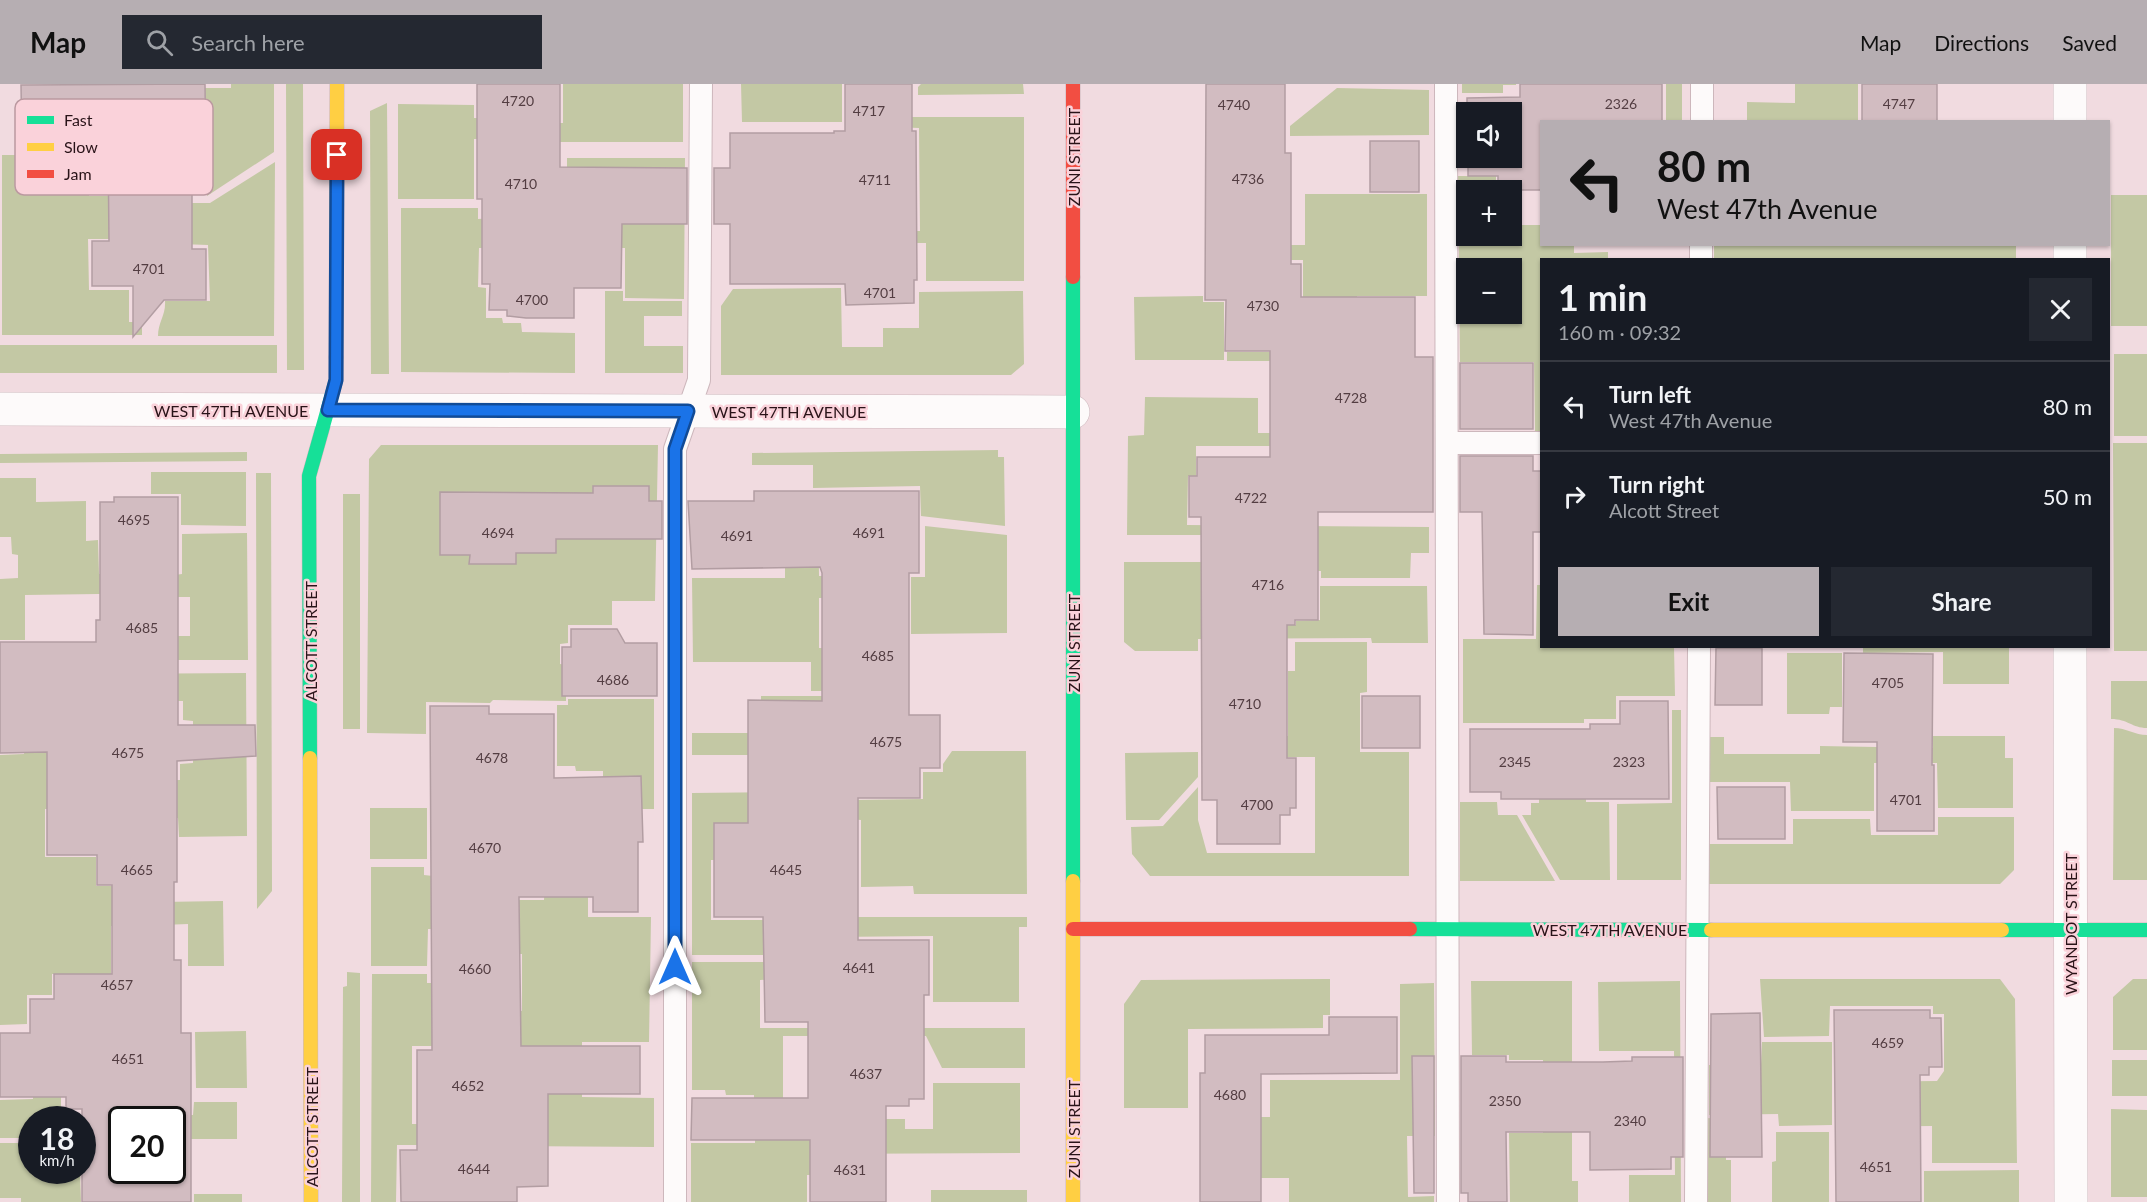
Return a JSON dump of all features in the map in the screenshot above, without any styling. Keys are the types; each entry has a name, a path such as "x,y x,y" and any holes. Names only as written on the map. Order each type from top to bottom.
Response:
{"street":[{"name":"ALCOTT STREET","path":"311,1202 309,477 336,380 337,84"},
{"name":"ZUNI STREET","path":"1073,84 1073,1202"},
{"path":"2070,84 2070,120"},
{"name":"WEST 47TH AVENUE","path":"0,410 1073,412"},
{"name":"WYANDOT STREET","path":"2070,648 2070,1202"},
{"name":"WEST 47TH AVENUE","path":"1073,929 2147,930"}],"lane":[{"path":"675,1202 675,449 699,380 701,84"},
{"path":"1446,84 1448,1202"},
{"path":"1702,84 1702,120"},
{"path":"1447,443 1540,443"},
{"path":"1696,1202 1699,648"}],"green space":[{"path":"231,84 274,84 274,152 213,192 213,99 144,99 128,88 231,88"},
{"path":"286,84 303,84 304,370 287,370"},
{"path":"563,84 683,84 683,142 554,142 554,123 563,123"},
{"path":"741,84 842,84 842,122 742,122"},
{"path":"921,84 1023,84 1024,94 918,95 918,87"},
{"path":"1462,84 1516,85 1503,85 1503,93 1462,93"},
{"path":"1666,84 1682,84 1682,120 1666,120"},
{"path":"1795,84 1858,84 1858,120 1747,120 1747,102 1795,103"},
{"path":"1337,88 1429,90 1429,135 1290,136 1290,126"},
{"path":"387,103 389,374 371,374 370,111"},
{"path":"398,104 474,105 474,118 506,118 479,139 474,139 474,199 398,199"},
{"path":"893,117 1024,117 1024,281 926,281 926,243 844,243 844,231 920,231 919,128 893,127"},
{"path":"2,155 15,155 15,195 177,196 143,239 88,239 89,290 129,290 129,322 142,322 142,335 2,335"},
{"path":"567,158 685,158 684,299 625,298 625,248 479,248 478,287 486,288 486,318 502,318 503,323 521,323 522,332 575,333 575,373 401,372 401,208 478,208 478,219 567,214"},
{"path":"275,162 274,336 158,336 165,301 210,301 208,245 180,244 179,203 210,203"},
{"path":"1458,176 1496,176 1496,180 1458,180"},
{"path":"1305,194 1427,194 1427,296 1357,296 1357,361 1227,361 1227,352 1294,352 1303,310 1303,260 1267,260 1268,245 1305,245"},
{"path":"2111,195 2147,195 2147,326 2111,326"},
{"path":"1522,225 1540,225 1540,246 1574,246 1574,253 1608,252 1608,258 1540,258 1540,431 1535,432 1534,362 1460,362 1460,324 1522,324 1522,258 1459,258 1459,246 1522,246"},
{"path":"1714,246 2016,246 2016,258 1714,258"},
{"path":"841,288 842,347 883,347 883,328 919,328 919,292 1023,291 1024,364 1011,375 721,375 721,306 733,289"},
{"path":"605,291 623,291 623,301 682,301 682,316 644,316 644,346 683,346 683,373 605,373"},
{"path":"1203,296 1203,302 1224,302 1224,360 1135,360 1134,297"},
{"path":"0,345 277,345 277,373 0,373"},
{"path":"2114,354 2147,354 2147,436 2114,436"},
{"path":"1145,397 1258,398 1258,433 1312,433 1311,446 1196,446 1196,476 1188,476 1187,525 1429,527 1429,553 1411,553 1410,578 1321,578 1321,571 1286,571 1286,535 1127,535 1128,436 1144,435"},
{"path":"2113,443 2147,443 2147,651 2114,651"},
{"path":"381,445 658,445 655,601 612,601 612,625 568,625 568,643 560,644 560,664 566,665 566,701 426,702 426,734 367,733 369,459"},
{"path":"998,450 998,457 1004,457 1005,526 921,516 920,486 813,488 813,465 752,465 752,453"},
{"path":"247,452 247,461 0,463 0,454"},
{"path":"151,472 246,472 246,526 181,525 181,494 151,494"},
{"path":"256,473 271,473 272,891 257,909"},
{"path":"0,478 36,478 36,502 86,501 86,541 98,540 99,574 171,573 171,593 25,595 25,640 0,640 0,579 18,578 18,555 12,554 11,537 0,537"},
{"path":"818,492 819,576 908,576 908,598 819,598 819,648 844,648 836,691 811,691 811,662 693,662 692,578 785,578 785,504"},
{"path":"343,494 360,494 360,729 343,729"},
{"path":"925,526 1007,535 1007,633 911,634 911,577 925,577"},
{"path":"247,533 248,660 178,660 177,636 190,636 190,597 176,597 175,575 182,574 182,534"},
{"path":"1124,562 1217,562 1202,625 1296,625 1296,621 1320,620 1320,586 1427,586 1428,643 1372,643 1371,638 1198,639 1198,651 1135,651 1124,642"},
{"path":"1537,585 1540,585 1540,648 1674,648 1675,696 1616,696 1616,719 1584,719 1584,723 1463,723 1463,639 1536,639"},
{"path":"1295,642 1367,642 1367,692 1360,693 1360,752 1409,752 1409,876 1150,876 1132,854 1131,827 1163,826 1198,787 1198,820 1207,853 1315,853 1315,757 1202,757 1202,736 1288,736 1288,671 1295,671"},
{"path":"1863,648 2009,648 2009,684 1943,684 1943,652 1863,653"},
{"path":"1787,653 1842,653 1842,707 1830,707 1829,714 1787,714"},
{"path":"246,673 247,836 179,837 178,818 97,819 111,781 180,780 180,764 193,763 193,721 183,720 183,701 113,701 0,689 100,674"},
{"path":"2111,681 2147,681 2147,728 2111,719"},
{"path":"761,696 829,696 829,772 846,773 847,820 757,820 757,860 711,860 711,920 767,920 767,889 802,889 802,917 1027,917 1027,927 1019,927 1019,1002 933,1002 933,936 832,937 831,943 808,943 808,955 692,955 692,793 797,792 797,755 692,755 692,733 761,733"},
{"path":"568,699 654,699 654,809 610,809 603,801 603,771 576,771 575,766 557,766 557,705 568,705"},
{"path":"1672,710 1681,710 1681,880 1617,880 1617,804 1672,803"},
{"path":"2114,728 2147,735 2147,880 2113,880"},
{"path":"1586,729 1586,802 1609,802 1610,880 1560,880 1522,815 1531,815 1531,803 1539,803 1539,795"},
{"path":"1933,736 2005,736 2005,758 2013,758 2013,808 1938,808 1937,763 1874,763 1874,811 1791,811 1790,782 1708,782 1708,737 1724,737 1724,754 1820,754 1820,746 1933,748"},
{"path":"25,745 66,745 68,809 45,809 45,857 96,857 96,886 119,886 158,926 111,926 111,974 52,974 52,995 27,995 27,1024 0,1025 0,755 24,754"},
{"path":"952,751 1026,751 1027,894 914,894 913,886 861,887 861,820 849,819 849,800 923,799 923,772 943,772 943,764"},
{"path":"1198,752 1198,777 1159,820 1126,820 1125,753"},
{"path":"1460,802 1497,802 1498,815 1517,815 1555,881 1460,881"},
{"path":"370,808 427,808 427,859 370,859"},
{"path":"1938,817 2014,817 2014,870 2000,884 1709,884 1709,844 1793,844 1793,819 1870,819 1871,835 1938,835"},
{"path":"371,867 424,867 424,875 433,876 433,900 544,900 545,881 588,881 588,917 651,917 649,1042 582,1042 582,1097 654,1098 654,1147 502,1146 512,1010 522,1011 522,954 514,954 514,930 428,929 427,966 371,966"},
{"path":"223,901 224,966 188,966 188,924 162,925 161,902"},
{"path":"692,962 783,962 783,979 760,980 760,1028 1025,1028 1025,1068 942,1068 926,1036 783,1036 783,1112 754,1112 754,1095 726,1095 725,1090 692,1090"},
{"path":"347,972 360,973 360,1202 342,1202 343,987 347,986"},
{"path":"372,974 427,974 427,983 436,983 497,1046 412,1046 412,1124 497,1124 497,1145 397,1145 396,1202 371,1202"},
{"path":"1330,979 1330,1015 1323,1015 1323,1028 1188,1029 1188,1108 1124,1108 1124,1004 1141,980"},
{"path":"1760,979 2000,979 2015,999 2017,1163 1932,1163 1932,1126 1837,1127 1837,1082 1937,1081 1944,1071 1944,1014 1933,1014 1933,1006 1830,1006 1829,1036 1764,1037"},
{"path":"2133,979 2147,979 2147,1050 2113,1050 2113,997"},
{"path":"1471,981 1572,981 1572,1181 1578,1181 1578,1202 1510,1202 1509,1133 1543,1133 1543,1060 1509,1060 1509,1055 1472,1055"},
{"path":"1680,981 1681,1202 1629,1202 1629,1175 1675,1175 1674,1051 1599,1051 1598,982"},
{"path":"1434,983 1435,1136 1407,1136 1408,1197 1434,1196 1434,1202 1289,1202 1289,1178 1205,1178 1205,1117 1270,1117 1270,1080 1400,1080 1400,984"},
{"path":"246,1031 247,1088 196,1088 195,1032"},
{"path":"33,1032 61,1032 61,1106 18,1106 18,1138 0,1138 0,1100 33,1099"},
{"path":"1762,1042 1832,1042 1832,1125 1779,1126 1778,1114 1709,1115 1709,1065 1761,1064"},
{"path":"2112,1060 2147,1060 2147,1096 2112,1096"},
{"path":"933,1083 1020,1083 1020,1153 811,1154 811,1175 807,1175 807,1202 691,1202 691,1143 755,1143 755,1119 905,1119 905,1129 933,1129"},
{"path":"194,1102 237,1102 237,1139 186,1139 186,1115 193,1115"},
{"path":"2111,1109 2147,1110 2147,1197 2111,1197"},
{"path":"1707,1118 1726,1119 1726,1160 1731,1160 1731,1202 1707,1202"},
{"path":"1776,1132 1829,1132 1829,1202 1772,1202 1772,1162 1776,1161"},
{"path":"0,1143 18,1143 18,1184 80,1184 81,1202 21,1202 21,1198 0,1198"},
{"path":"2019,1170 2019,1202 1924,1202 1924,1171"},
{"path":"931,1190 1027,1190 1027,1202 931,1202"},
{"path":"194,1194 242,1194 242,1202 194,1202"}],"building":[{"path":"205,84 205,99 21,99 21,85"},
{"path":"477,84 560,84 560,167 687,168 687,224 622,224 621,288 574,288 574,318 526,318 507,316 507,310 489,310 490,284 482,284 482,199 477,199"},
{"path":"845,84 912,84 912,131 916,131 917,280 914,280 914,303 846,305 845,284 730,284 730,224 714,224 714,168 730,168 730,133 834,133 834,131 845,131"},
{"path":"1206,84 1285,84 1285,153 1291,153 1291,264 1301,264 1301,297 1415,297 1415,357 1433,357 1433,512 1318,512 1318,620 1295,620 1295,625 1287,625 1287,758 1296,758 1296,808 1290,808 1290,815 1280,815 1280,844 1217,844 1217,800 1202,800 1201,517 1189,517 1189,476 1197,476 1197,457 1270,457 1270,351 1225,351 1226,300 1205,300"},
{"path":"1520,84 1662,84 1662,120 1540,120 1540,190 1522,190 1522,180 1498,180 1498,176 1468,176 1468,168 1522,168 1522,102 1467,102 1467,98 1520,97"},
{"path":"1862,84 1937,84 1937,120 1862,120"},
{"path":"1370,141 1419,141 1419,192 1370,192"},
{"path":"109,195 192,195 192,249 206,249 206,300 164,300 133,337 133,286 92,286 92,241 109,241"},
{"path":"1460,363 1533,363 1533,429 1460,429"},
{"path":"1460,456 1533,456 1533,471 1540,471 1540,532 1533,532 1533,635 1484,634 1482,512 1460,512"},
{"path":"593,486 649,486 649,501 662,501 662,539 556,539 556,553 516,553 516,564 469,564 470,555 440,555 440,492 593,493"},
{"path":"754,491 919,491 919,573 909,573 909,715 940,715 940,768 920,768 920,798 858,798 858,940 929,940 929,995 924,995 924,1099 909,1099 909,1106 886,1106 886,1202 810,1202 810,1140 691,1140 692,1098 808,1098 808,1022 765,1022 763,917 714,917 714,823 748,823 748,700 822,701 822,573 820,567 692,569 688,501 754,501"},
{"path":"114,497 178,497 178,725 255,725 256,756 177,761 177,882 174,882 174,960 181,960 181,1033 191,1033 191,1202 82,1202 82,1184 96,1184 96,1106 66,1106 66,1097 0,1097 0,1033 30,1033 30,999 54,999 54,974 112,974 112,885 97,885 97,855 47,855 47,752 0,753 0,642 96,642 96,620 100,620 100,502 114,502"},
{"path":"571,629 617,629 625,643 657,643 657,696 562,696 562,647 571,647"},
{"path":"1716,648 1762,648 1762,705 1715,705"},
{"path":"1844,653 1933,654 1934,831 1877,831 1877,742 1843,742"},
{"path":"1362,696 1420,696 1420,748 1362,748"},
{"path":"1620,701 1668,701 1669,799 1501,799 1501,792 1470,792 1470,729 1590,729 1590,724 1620,724"},
{"path":"430,706 489,706 489,714 554,714 554,778 641,776 643,842 638,842 638,912 593,912 593,897 519,897 521,1046 640,1046 640,1094 548,1094 548,1186 517,1187 517,1202 401,1202 400,1150 417,1150 417,1050 432,1050"},
{"path":"1717,787 1785,787 1785,839 1718,839"},
{"path":"1834,1010 1930,1010 1930,1018 1941,1018 1942,1067 1929,1067 1929,1075 1920,1075 1921,1202 1836,1202"},
{"path":"1760,1013 1762,1157 1710,1157 1711,1014"},
{"path":"1329,1017 1397,1017 1397,1073 1261,1074 1261,1202 1200,1202 1200,1073 1205,1073 1205,1035 1329,1035"},
{"path":"1412,1056 1434,1056 1434,1193 1414,1193"},
{"path":"1461,1056 1506,1056 1506,1062 1603,1062 1632,1061 1632,1057 1683,1057 1683,1157 1671,1157 1671,1169 1590,1170 1590,1132 1506,1132 1507,1202 1468,1202 1468,1193 1461,1193"}],"traffic: fast":[{"path":"1073,277 1073,881"},
{"path":"310,758 309,476 336,380 336,357"},
{"path":"1410,929 1711,930"},
{"path":"2002,930 2147,930"}],"traffic: slow":[{"path":"336,357 337,84"},
{"path":"310,758 311,1202"},
{"path":"1073,881 1073,1202"},
{"path":"1711,930 2002,930"}],"traffic: jam":[{"path":"1073,84 1073,277"},
{"path":"1073,929 1410,929"}],"route":[{"path":"337,155 336,380 328,410 688,411 675,449 675,967"}]}
